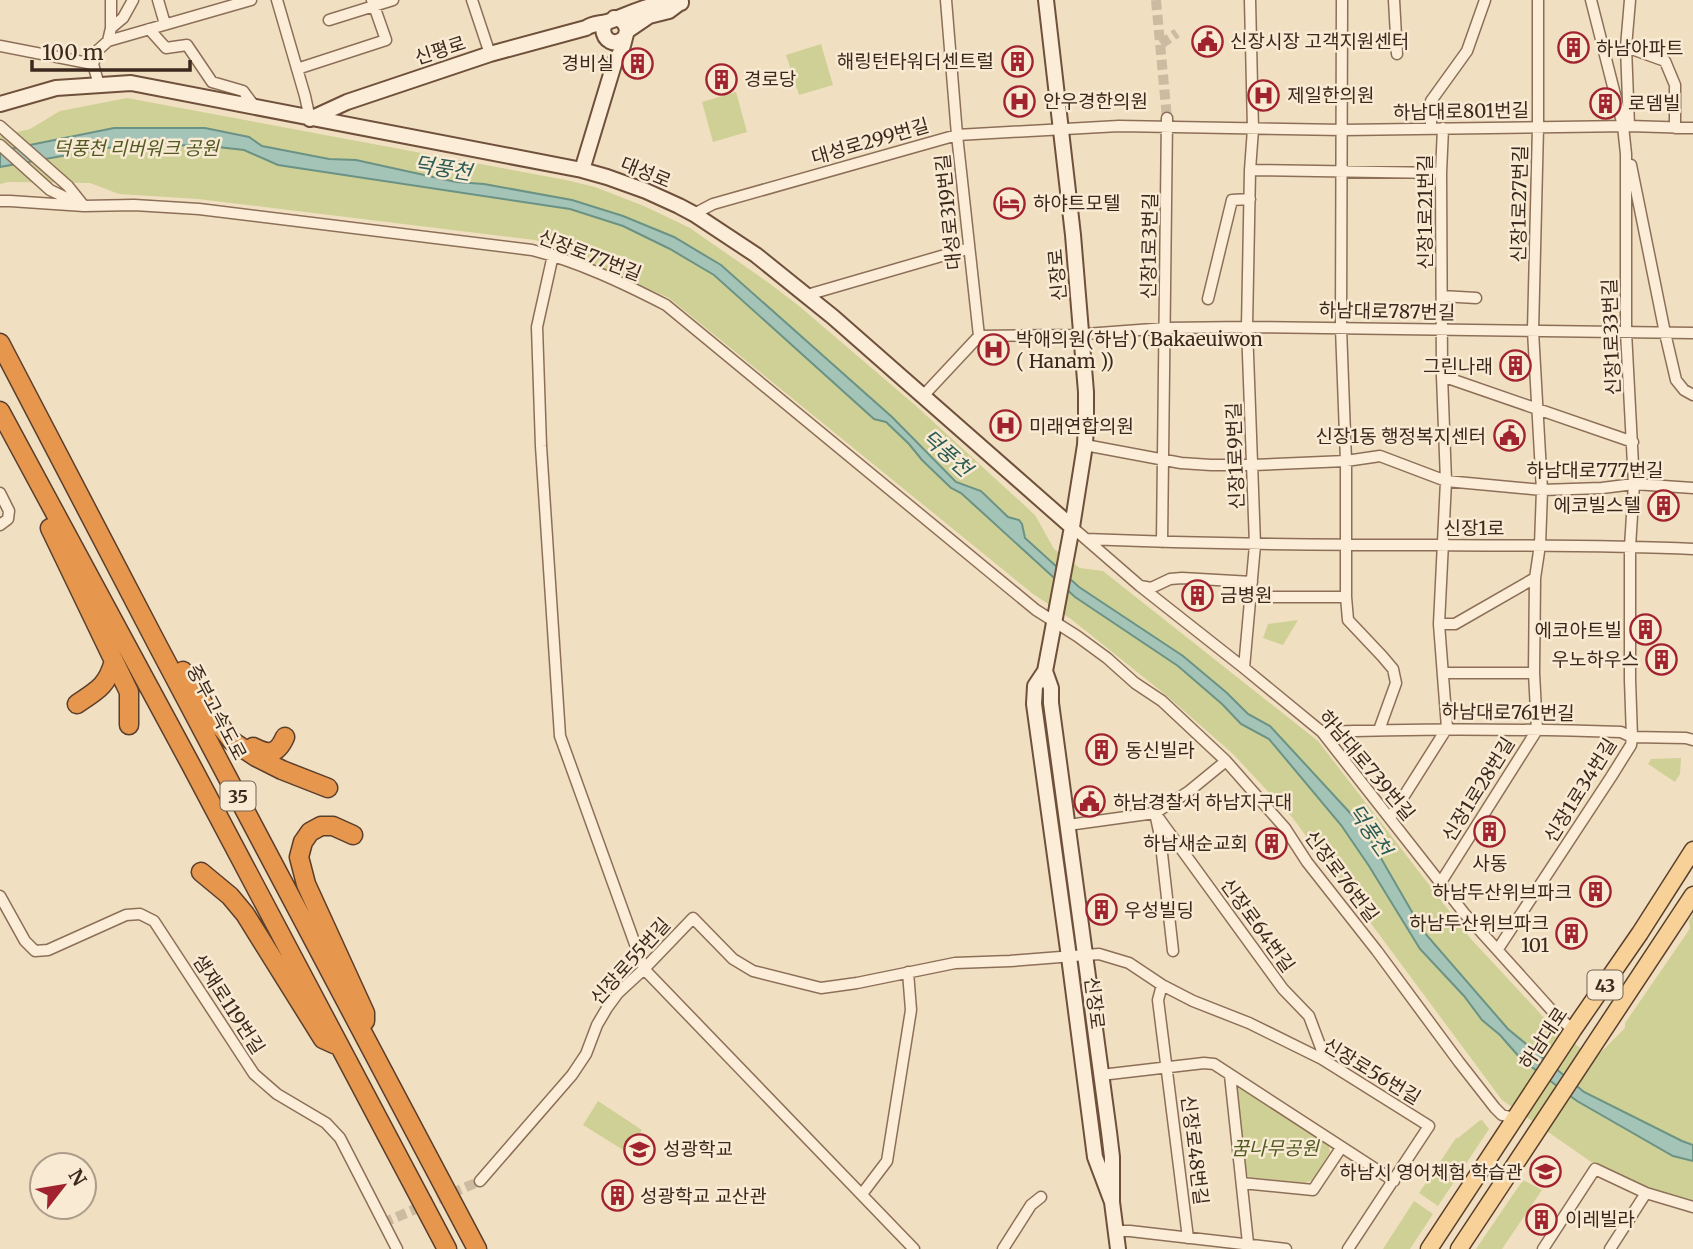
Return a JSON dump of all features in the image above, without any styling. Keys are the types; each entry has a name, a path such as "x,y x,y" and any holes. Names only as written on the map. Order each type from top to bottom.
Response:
{"highway":[{"name":"중부고속도로","path":"0,342 477,1249"},
{"name":"35","path":"0,411 447,1249"},
{"path":"17,443 39,505 129,692 130,725"},
{"path":"158,646 186,674 206,708 233,741 282,770 328,788"},
{"path":"77,704 96,691 109,677 114,661"},
{"path":"206,708 250,745 264,752 271,753 280,747 285,737"},
{"path":"353,835 333,826 321,826 310,832 303,842 299,857 306,884 365,1013 364,1035"},
{"path":"201,872 230,896 245,914 323,1039 341,1047"}],"main road":[{"name":"하남대로","path":"1429,1249 1693,850"},
{"name":"43","path":"1459,1249 1693,895"}],"street":[{"path":"108,41 111,0"},
{"path":"111,27 123,18 133,0"},
{"path":"158,0 165,24"},
{"path":"99,85 93,64 98,50 108,41 251,0"},
{"path":"277,0 310,118"},
{"path":"329,20 373,3 393,0"},
{"path":"472,0 490,54"},
{"name":"대성로319번길","path":"946,0 957,135 979,336"},
{"name":"신장로","path":"1046,0 1086,391 1085,445 1072,527 1045,671 1035,686 1034,704 1094,1157 1112,1202"},
{"name":"신장1로9번길","path":"1250,0 1253,128 1247,327 1255,545"},
{"path":"1342,0 1341,328 1346,461 1346,597 1348,620 1392,669 1396,683 1379,730"},
{"path":"1394,0 1397,54"},
{"name":"신장1로21번길","path":"1431,128 1431,101 1467,51 1485,0"},
{"name":"신장1로27번길","path":"1538,0 1533,331 1542,490 1540,545"},
{"path":"1591,0 1626,126"},
{"name":"신장1로33번길","path":"1630,0 1626,47 1626,332 1634,484 1630,547"},
{"name":"신평로","path":"310,118 347,102 490,54 586,28 593,23 610,20 631,11 665,2 685,1"},
{"name":"신평로","path":"625,35 649,16 669,11 685,1"},
{"path":"297,69 386,40 373,3"},
{"path":"582,170 615,61 622,53 625,23 622,20 610,20 603,29 615,61"},
{"path":"586,28 616,42 625,35"},
{"path":"149,29 166,48 187,45 212,82 243,90 255,108"},
{"path":"0,46 93,64"},
{"path":"1626,47 1665,61 1675,85 1675,128"},
{"name":"대성로","path":"0,104 56,88 131,83 582,170 646,191 694,214 736,241 807,295 1072,527"},
{"name":"하남대로801번길","path":"1061,129 1168,122 1253,128 1343,130 1626,126 1693,128"},
{"name":"신장1로3번길","path":"1162,542 1168,122"},
{"name":"신장1로21번길","path":"1443,128 1442,376 1446,481 1439,624 1447,729"},
{"path":"3,129 68,186 84,206"},
{"name":"대성로299번길","path":"694,214 713,204 957,135 1061,129"},
{"path":"0,145 50,190 84,206"},
{"path":"1626,154 1631,165 1676,380 1684,390 1693,395"},
{"path":"1250,170 1441,173"},
{"path":"1208,299 1232,200 1250,199"},
{"name":"신장로77번길","path":"0,201 199,209 532,250 553,255 617,280 666,305 1036,610 1055,618"},
{"path":"807,295 969,248"},
{"path":"553,255 537,327 541,446 560,736 645,969 914,1249"},
{"name":"신장1로21번길","path":"1442,296 1476,298"},
{"name":"하남대로787번길","path":"979,336 1247,327 1693,333"},
{"path":"922,397 979,336"},
{"path":"1442,376 1633,442"},
{"name":"하남대로777번길","path":"1085,445 1191,463 1253,465 1346,461 1380,456 1446,481 1542,490 1634,484 1693,488"},
{"path":"0,493 9,511 8,519 0,525"},
{"name":"하남대로739번길","path":"1072,527 1140,586 1322,732 1464,913 1571,1034"},
{"name":"신장1로","path":"1086,539 1255,545 1540,545 1693,549"},
{"path":"1244,668 1255,545"},
{"name":"신장1로28번길","path":"1441,882 1537,730 1534,673 1535,578 1540,545"},
{"name":"신장1로34번길","path":"1498,949 1631,745 1630,547"},
{"path":"1140,586 1150,588 1170,579 1182,578 1252,582"},
{"path":"1439,624 1455,624 1535,578"},
{"path":"1251,597 1346,597"},
{"name":"신장로76번길","path":"1055,618 1162,701 1226,761 1285,828 1307,862 1495,1108 1502,1115 1517,1114"},
{"name":"신장로","path":"1045,671 1051,688 1112,1157 1112,1202 1118,1249"},
{"path":"1443,673 1534,673"},
{"path":"1390,818 1447,729"},
{"name":"하남대로761번길","path":"1322,732 1537,730 1621,732 1632,737 1693,740"},
{"path":"1068,825 1155,813 1188,792 1226,761"},
{"path":"1049,806 1065,804"},
{"path":"1155,813 1160,836 1172,951"},
{"name":"신장로64번길","path":"1155,813 1283,989 1309,1016 1324,1056 1322,1059"},
{"name":"샘재로119번길","path":"0,896 25,942 36,951 48,950 126,915 140,914 153,921 254,1074 278,1094 326,1123 340,1138 397,1249"},
{"name":"신장로55번길","path":"480,1181 572,1075 586,1054 597,1024 618,993 645,969 693,918 733,959 753,971 821,988 955,962 1069,957"},
{"name":"신장로56번길","path":"1069,957 1099,954 1129,963 1162,985 1322,1059 1429,1126 1348,1249"},
{"path":"862,1194 887,1161 911,1010 908,972"},
{"path":"1162,985 1158,1000 1167,1067"},
{"path":"1101,1076 1214,1064 1394,1181"},
{"name":"신장로48번길","path":"1167,1067 1188,1238"},
{"path":"1230,1075 1248,1243"},
{"path":"1242,1183 1313,1190 1341,1148"},
{"path":"1543,1249 1595,1168 1646,1193 1693,1207"},
{"path":"1610,1249 1646,1193"},
{"path":"1003,1249 1031,1205 1041,1198"},
{"path":"1116,1231 1286,1249"}],"green space":[{"path":"821,44 833,85 799,95 786,55"},
{"path":"736,92 747,132 713,142 702,102"},
{"name":"덕풍천 리버워크 공원","path":"127,98 566,180 595,187 690,228 799,306 915,405 1035,515 1054,549 1080,568 1103,571 1318,741 1471,939 1550,1024 1594,1059 1625,1028 1625,1023 1690,928 1689,921 1693,914 1693,1204 1645,1190 1597,1166 1502,1100 1292,817 1233,754 1167,696 1071,619 1033,594 669,298 535,240 198,199 119,194 90,183 0,184 0,136 30,129 60,111"},
{"path":"1298,620 1283,645 1263,638 1268,624"},
{"path":"1681,758 1680,774 1675,782 1648,764 1651,759"},
{"path":"1077,970 1083,989 1106,1153 1102,1159 1100,1153"},
{"name":"꿈나무공원","path":"1240,1086 1329,1145 1330,1152 1312,1180 1305,1183 1249,1177 1244,1171 1233,1090"},
{"path":"598,1101 642,1130 628,1153 583,1125"},
{"path":"1482,1120 1489,1129 1438,1206 1419,1193 1456,1138"},
{"path":"1523,1180 1542,1190 1502,1249 1476,1249"},
{"path":"1414,1201 1433,1214 1410,1249 1383,1249"}],"shaded area":[{"path":"114,128 205,128 249,137 262,146 329,159 356,160 456,182 484,184 572,200 623,216 674,237 721,265 892,417 956,482 981,491 1008,517 1019,520 1025,538 1079,587 1183,656 1248,714 1270,726 1367,834 1423,931 1508,1029 1584,1092 1693,1145 1693,1161 1673,1156 1577,1101 1521,1059 1500,1035 1482,1020 1464,996 1420,949 1341,825 1269,739 1241,724 1178,666 1075,597 961,493 951,488 886,422 874,419 714,275 623,226 570,209 278,165 244,150 200,145 113,147 0,167 0,151"}],"tunnel":[{"path":"1156,0 1167,118"},
{"path":"1161,44 1177,33"},
{"path":"383,1223 480,1181"}],"place":[{"name":"신장시장 고객지원센터","path":"1207,41"},
{"name":"하남아파트","path":"1573,48"},
{"name":"해링턴타워더센트럴","path":"1017,61"},
{"name":"경비실","path":"637,63"},
{"name":"경로당","path":"721,79"},
{"name":"제일한의원","path":"1264,95"},
{"name":"안우경한의원","path":"1020,101"},
{"name":"로뎀빌","path":"1605,103"},
{"name":"하야트모텔","path":"1010,203"},
{"name":"박애의원(하남) (Bakaeuiwon ( Hanam ))","path":"993,350"},
{"name":"그린나래","path":"1516,366"},
{"name":"미래연합의원","path":"1006,426"},
{"name":"신장1동 행정복지센터","path":"1509,436"},
{"name":"에코빌스텔","path":"1664,505"},
{"name":"금병원","path":"1197,595"},
{"name":"에코아트빌","path":"1645,630"},
{"name":"우노하우스","path":"1662,659"},
{"name":"동신빌라","path":"1102,750"},
{"name":"하남경찰서 하남지구대","path":"1090,802"},
{"name":"사동","path":"1490,832"},
{"name":"하남새순교회","path":"1271,843"},
{"name":"하남두산위브파크","path":"1595,892"},
{"name":"우성빌딩","path":"1101,910"},
{"name":"하남두산위브파크 101","path":"1572,934"},
{"name":"성광학교","path":"640,1149"},
{"name":"하남시 영어체험 학습관","path":"1546,1172"},
{"name":"성광학교 교산관","path":"617,1196"},
{"name":"이레빌라","path":"1542,1219"}],"water label":[{"name":"덕풍천","path":"443,168"},
{"name":"덕풍천","path":"947,453"},
{"name":"덕풍천","path":"1370,830"}]}
